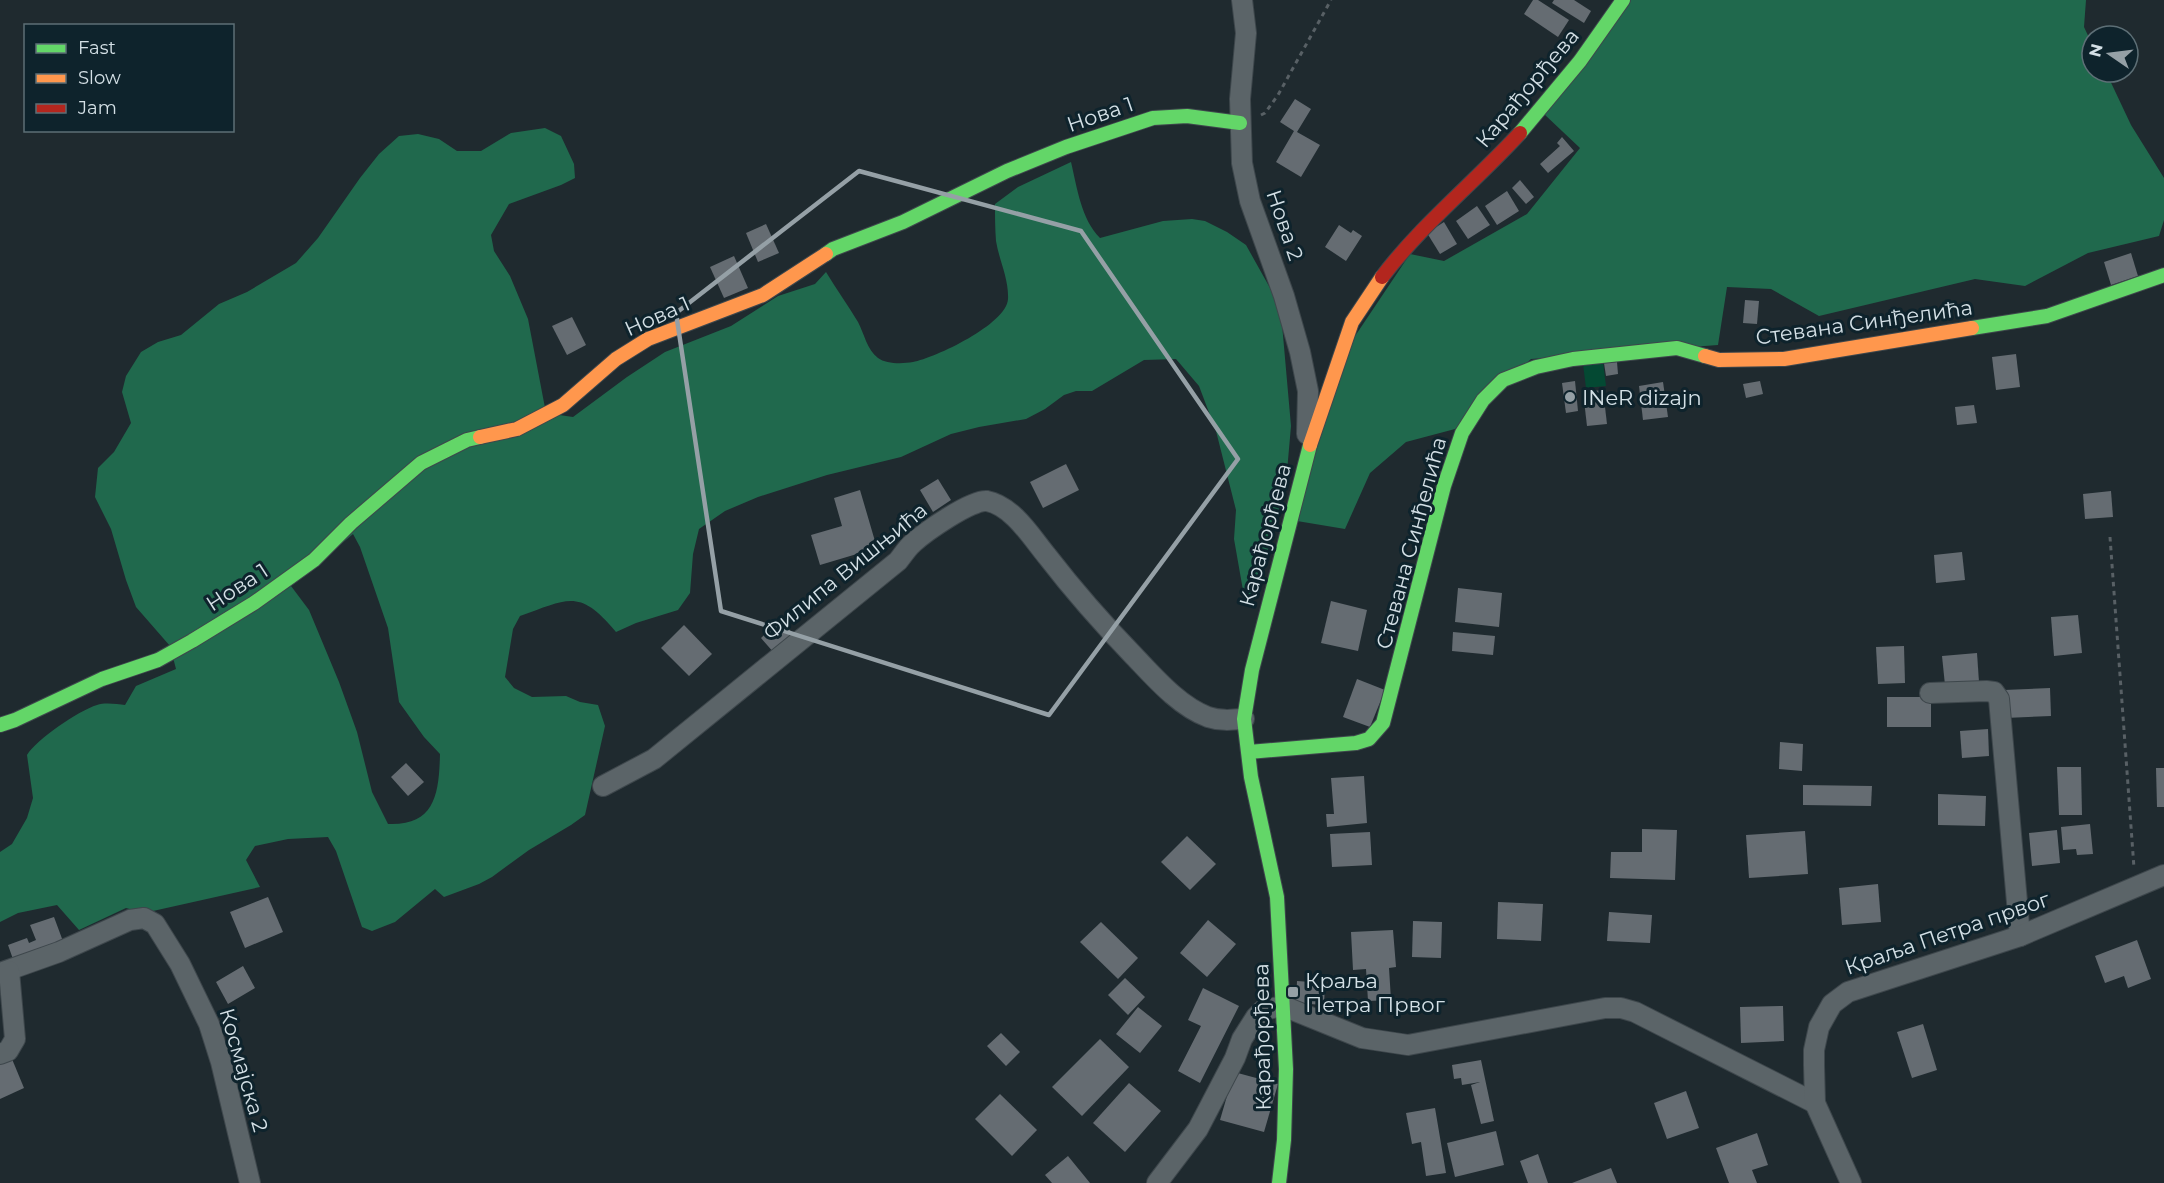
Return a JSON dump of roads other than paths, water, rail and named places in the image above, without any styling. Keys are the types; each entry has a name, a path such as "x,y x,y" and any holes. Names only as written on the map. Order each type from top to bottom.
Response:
{"street":[{"name":"Нова 2","path":"1242,0 1246,33 1240,123 1242,163 1250,201 1284,296 1300,352 1308,391 1305,463"},
{"name":"Карађорђева","path":"1279,1183 1286,1101 1277,897 1251,777 1244,719 1252,670 1305,463 1352,322 1376,284 1400,253 1532,121 1580,61 1623,0"},
{"name":"Нова 1","path":"0,725 102,679 158,660 192,641 254,603 314,560 351,523 421,463 467,440 517,429 563,405 616,359 648,339 763,295 833,249 903,222 1007,171 1066,147 1154,118 1187,116 1240,123"},
{"name":"Стевана Синђелића","path":"1249,752 1356,743 1369,739 1383,723 1389,709 1443,486 1462,433 1483,399 1503,380 1536,367 1573,359 1677,348 1719,360 1784,359 2047,316 2164,275"},
{"name":"Филипа Вишњића","path":"603,786 654,759 898,561 912,543 946,520 981,501 990,502 1009,512 1084,604 1178,699 1208,717 1220,720 1244,719"},
{"path":"1930,693 1986,691 1994,692 1999,699 2020,936"},
{"name":"Краља Петра првог","path":"1815,1103 1814,1050 1819,1027 1832,1004 1848,992 2020,936 2164,875"},
{"name":"Космајска 2","path":"0,1054 8,1051 15,1039 4,972 59,952 130,920 144,918 155,924 180,964 209,1024 221,1062 250,1183"},
{"path":"1157,1183 1198,1129 1235,1058 1242,1039 1256,1017 1263,1010 1283,1006 1362,1038 1408,1045 1605,1008 1635,1011 1815,1103 1851,1183"}],"place":[{"name":"INeR dizajn","path":"1570,397"},
{"name":"Краља Петра Првог","path":"1293,992"}]}
